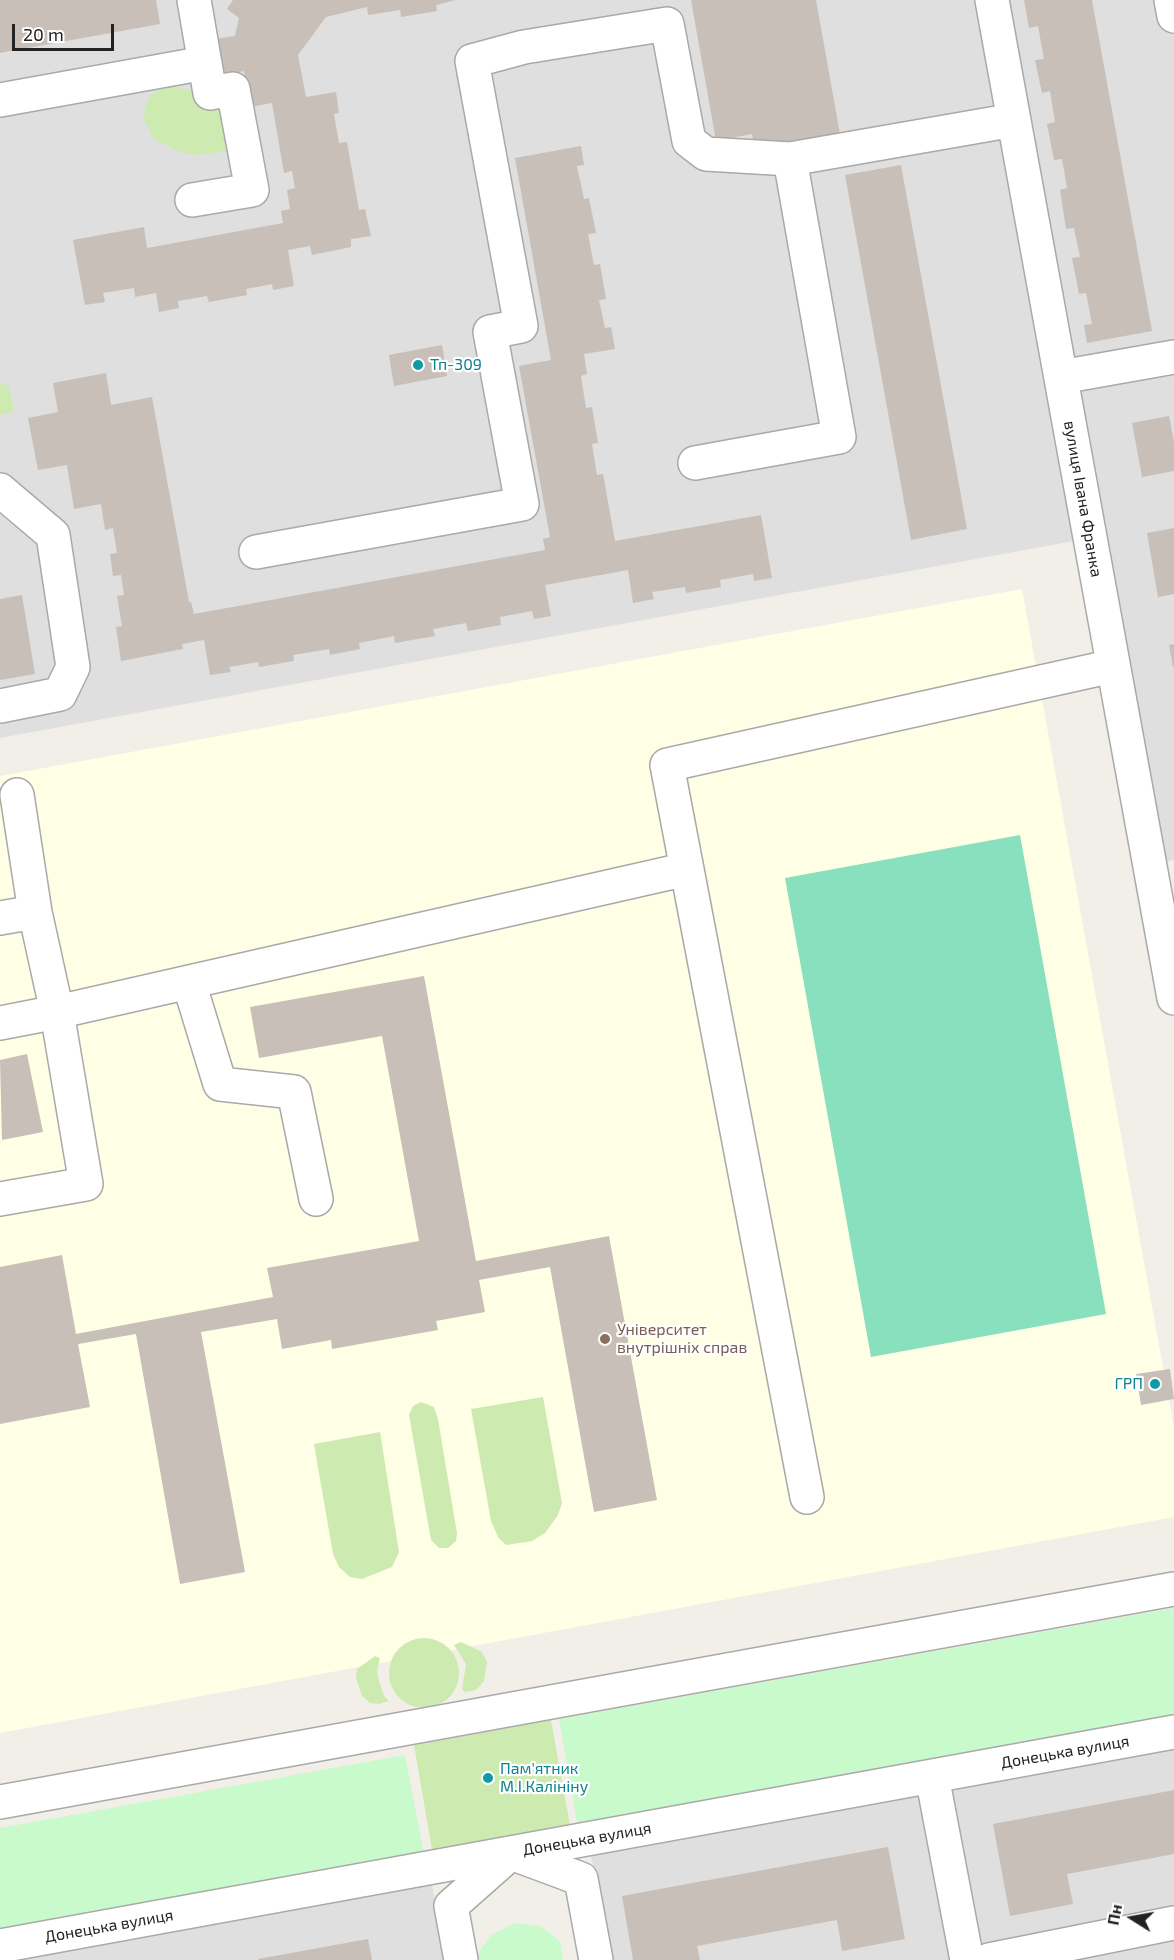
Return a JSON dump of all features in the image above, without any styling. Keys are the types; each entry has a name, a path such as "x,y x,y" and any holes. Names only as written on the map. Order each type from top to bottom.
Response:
{"street":[{"path":"192,200 252,190 233,89 210,93 194,0"},
{"name":"вулиця Івана Франка","path":"992,0 1113,666 1162,874 1174,998"},
{"path":"1171,0 1174,16"},
{"path":"256,552 522,504 490,332 521,327 472,61 524,47 668,24 689,141 706,154 790,159 1014,120"},
{"path":"0,100 205,63"},
{"path":"695,463 839,437 790,159"},
{"path":"1061,378 1174,357"},
{"path":"0,490 53,536 73,667 60,694 0,706"},
{"path":"807,1497 667,765 1113,666"},
{"path":"0,1198 86,1184 57,1012 35,912 17,795"},
{"path":"0,1023 189,983 687,869"},
{"path":"0,918 35,912"},
{"path":"189,983 220,1084 294,1092 315,1199"},
{"path":"0,1802 1174,1589"},
{"name":"Донецька вулиця","path":"0,1946 67,1947 511,1853 1174,1732"},
{"path":"932,1776 967,1960"},
{"path":"461,1960 451,1906 511,1853 581,1879 596,1960"},
{"path":"989,1960 1174,1923"}],"shaded area":[{"path":"0,0 976,0 1074,541 0,738"},
{"path":"1004,0 1174,0 1174,860 1160,863"},
{"path":"1022,589 1174,1428 1174,1517 0,1733 0,776"},
{"path":"1174,1748 1174,1960 610,1960 591,1856"},
{"path":"432,1885 446,1960 21,1960"}],"green space":[{"path":"167,86 194,91 220,108 231,122 232,151 192,155 175,150 153,138 144,120 145,106 151,95"},
{"path":"0,382 9,387 14,411 0,415"},
{"path":"1020,835 1106,1314 871,1357 785,878"},
{"path":"543,1397 562,1503 558,1515 545,1533 532,1541 506,1545 498,1537 491,1521 471,1409"},
{"path":"421,1402 434,1407 438,1419 457,1533 456,1541 448,1548 439,1548 431,1540 409,1415 413,1406"},
{"path":"380,1432 399,1552 392,1567 362,1579 350,1577 339,1567 333,1554 314,1444"},
{"path":"1174,1608 1174,1715 577,1823 559,1719"},
{"path":"424,1638 437,1641 449,1648 456,1660 459,1673 456,1686 449,1698 437,1705 424,1708 411,1705 399,1698 392,1686 389,1673 392,1660 399,1648 411,1641"},
{"path":"461,1642 482,1652 487,1662 484,1681 476,1690 465,1692 462,1689 466,1664 454,1645"},
{"path":"375,1656 380,1658 377,1671 379,1681 384,1696 389,1701 379,1704 370,1703 362,1696 356,1677 357,1669"},
{"path":"551,1720 570,1825 432,1850 414,1745"},
{"path":"405,1755 425,1860 0,1937 0,1828"},
{"path":"515,1923 540,1926 549,1932 560,1942 563,1960 477,1960 478,1953 491,1935"}],"building":[{"path":"0,0 156,0 160,24 0,53"},
{"path":"233,0 456,0 436,5 437,11 401,17 400,10 368,15 367,7 326,17 298,55 306,97 336,92 339,113 334,114 339,143 347,142 359,210 365,209 371,236 351,239 351,247 312,255 310,246 288,250 294,286 273,290 272,284 246,289 247,295 209,302 207,296 178,301 179,308 159,312 156,293 135,297 134,288 103,293 105,302 85,305 73,240 144,227 147,248 283,223 281,211 290,209 287,190 295,188 292,171 284,173 272,103 250,107 244,71 222,76 216,39 235,36 239,18 227,9"},
{"path":"691,0 816,0 840,134 755,150 752,134 716,141"},
{"path":"1024,0 1092,0 1152,331 1087,343 1084,325 1092,324 1086,293 1079,294 1072,258 1080,257 1074,228 1066,229 1060,190 1067,188 1062,159 1054,160 1047,124 1055,122 1050,91 1042,93 1035,60 1044,59 1038,26 1029,28"},
{"path":"581,146 584,165 577,166 584,199 589,198 596,233 588,234 594,265 600,264 606,299 599,300 605,328 611,327 615,349 584,354 587,374 581,376 586,408 592,407 598,443 592,444 597,475 603,474 615,541 761,515 772,578 754,581 753,574 720,580 721,587 686,593 685,587 652,592 654,599 633,603 628,570 545,585 551,616 534,619 532,611 500,617 501,625 468,631 466,623 433,629 435,636 395,643 394,636 359,643 360,649 330,655 329,649 293,655 294,661 259,667 258,662 229,667 231,672 210,675 204,640 182,644 183,649 121,661 116,627 122,626 117,596 124,595 121,575 113,576 110,554 117,553 113,528 105,530 101,504 74,509 67,465 38,470 28,418 58,412 53,383 106,373 111,405 152,397 189,602 191,602 194,614 545,550 543,539 550,537 519,366 551,360 515,158"},
{"path":"901,165 967,529 911,540 845,175"},
{"name":"Тп-309","path":"442,345 447,376 394,386 389,355"},
{"path":"1169,416 1174,442 1174,471 1142,477 1132,423"},
{"path":"1174,528 1174,594 1158,597 1147,533"},
{"path":"22,595 35,674 0,680 0,599"},
{"path":"1174,644 1174,667 1173,667 1169,645"},
{"path":"424,976 476,1261 609,1236 657,1500 594,1512 550,1267 479,1280 485,1312 436,1321 438,1330 332,1349 331,1340 282,1349 277,1319 201,1332 245,1572 180,1584 136,1334 78,1344 90,1407 0,1424 0,1267 62,1255 76,1334 273,1297 267,1268 419,1241 382,1036 259,1058 250,1007"},
{"path":"27,1054 43,1132 2,1140 0,1060"},
{"name":"ГРП","path":"1170,1369 1174,1399 1141,1405 1136,1374"},
{"path":"1174,1790 1174,1854 1067,1874 1073,1904 1010,1916 993,1824"},
{"path":"888,1847 905,1939 842,1951 837,1920 697,1946 700,1960 633,1960 622,1896"},
{"path":"368,1939 372,1960 258,1960 258,1959"}],"place":[{"name":"Тп-309","path":"418,365"},
{"name":"Університет внутрішніх справ","path":"605,1339"},
{"name":"ГРП","path":"1155,1384"},
{"name":"Пам'ятник М.І.Калініну","path":"488,1778"}]}
